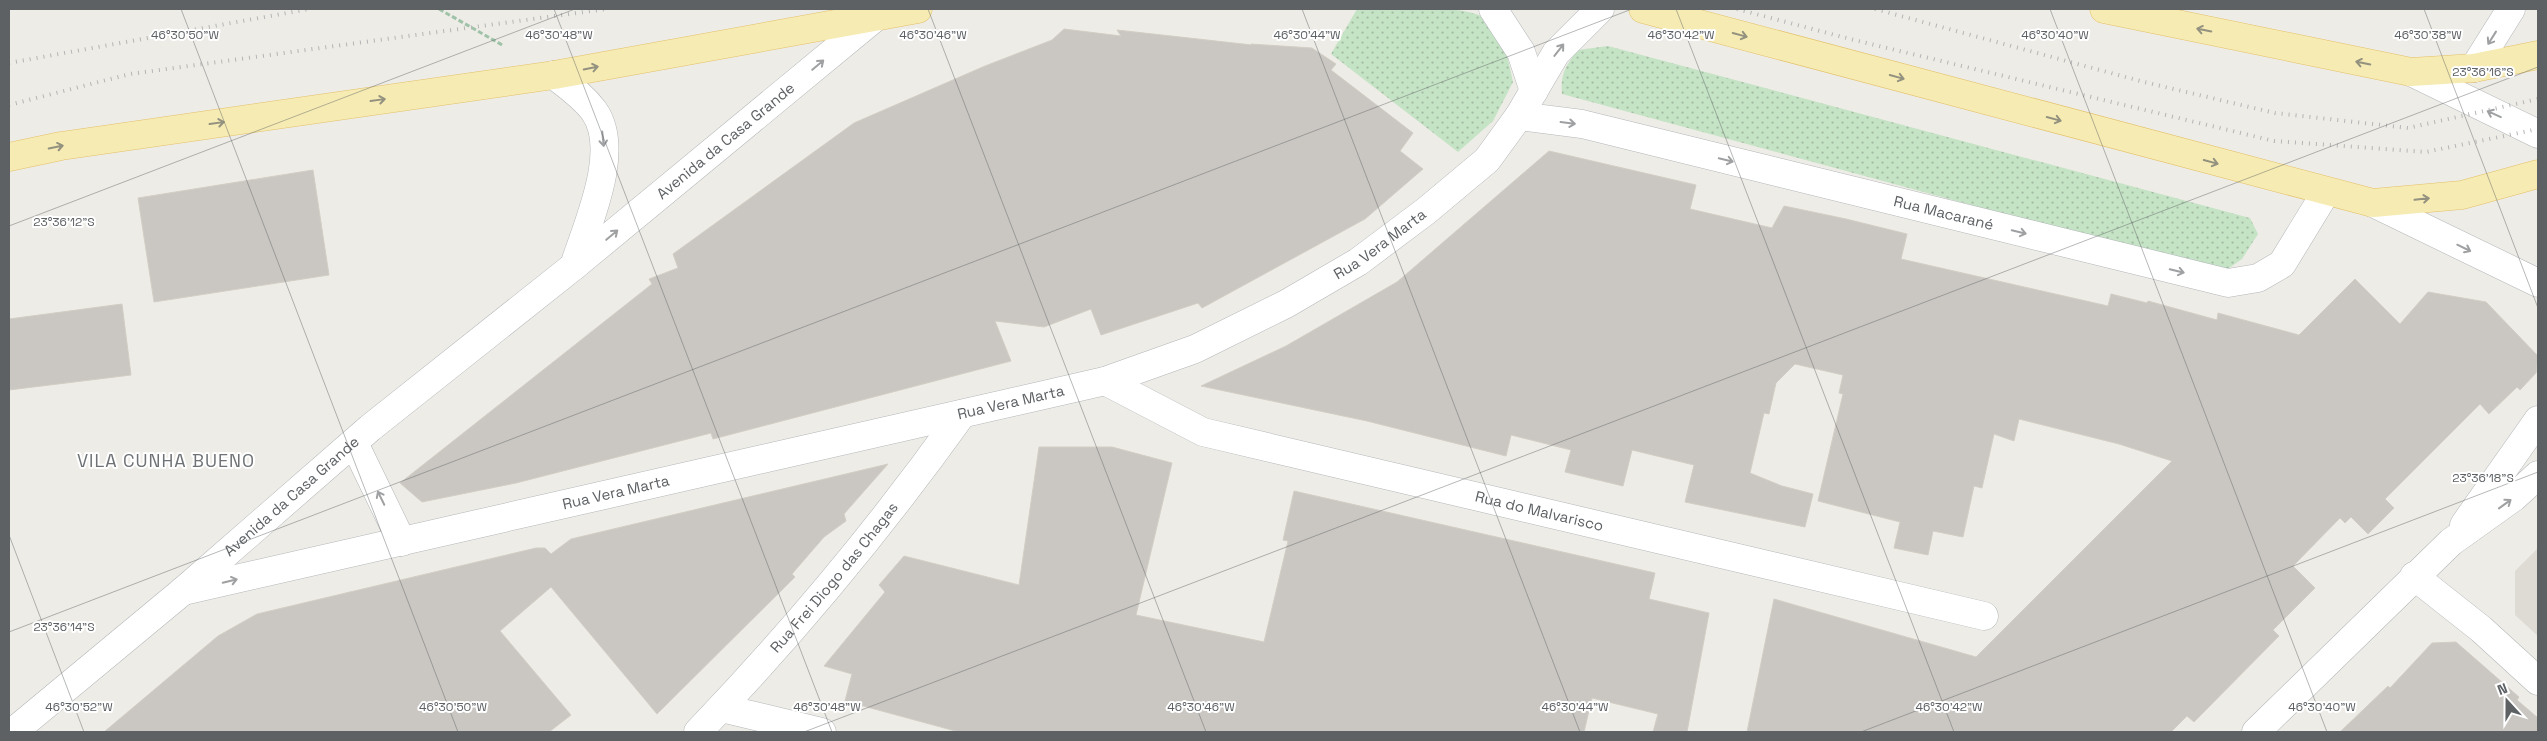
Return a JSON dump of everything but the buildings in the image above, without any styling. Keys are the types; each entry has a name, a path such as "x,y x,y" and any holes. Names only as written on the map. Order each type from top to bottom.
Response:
{"main road":[{"path":"9,158 62,146 554,75 918,9"},
{"path":"1643,9 2373,203 2462,195 2538,174"},
{"path":"2118,11 2411,72 2474,68 2538,55"}],"street":[{"path":"1493,9 1521,52 1534,91"},
{"name":"Rua Vera Marta","path":"183,592 1105,381 1196,350 1286,304 1358,262 1426,211 1487,160 1519,116 1556,53 1600,9"},
{"path":"2474,68 2511,9"},
{"name":"Avenida da Casa Grande","path":"13,732 183,592 354,443 574,266 878,15"},
{"path":"2411,72 2538,134"},
{"path":"554,75 580,95 595,112 604,135 604,163 574,266"},
{"name":"Rua Macarané","path":"1519,116 1582,124 2228,283 2258,278 2282,264 2326,192"},
{"path":"2373,203 2538,284"},
{"name":"Rua do Malvarisco","path":"1105,381 1204,432 1984,616"},
{"name":"Rua Frei Diogo das Chagas","path":"698,732 762,666 906,492 962,414"},
{"path":"2451,542 2538,420"},
{"path":"354,443 402,542"},
{"path":"2256,732 2451,542 2514,497 2538,475"},
{"path":"2414,576 2480,630 2538,682"},
{"path":"721,708 822,732"}],"path":[{"path":"439,9 554,75"}],"shaded area":[{"path":"2538,548 2538,636 2515,615 2515,571"}],"green space":[{"path":"1357,9 1444,9 1476,14 1487,19 1493,25 1501,40 1513,82 1493,121 1458,152 1331,54"},
{"path":"1608,46 2250,218 2258,234 2242,259 2222,273 1562,94 1563,75 1570,60 1578,50"}],"railway":[{"path":"9,63 309,9"},
{"path":"9,105 130,74 606,9"},
{"path":"1737,9 1854,40 2274,141 2426,152 2538,129"},
{"path":"1875,9 2144,82 2275,113 2408,128 2538,99"}],"district":[{"name":"VILA CUNHA BUENO","path":"166,461"}]}
